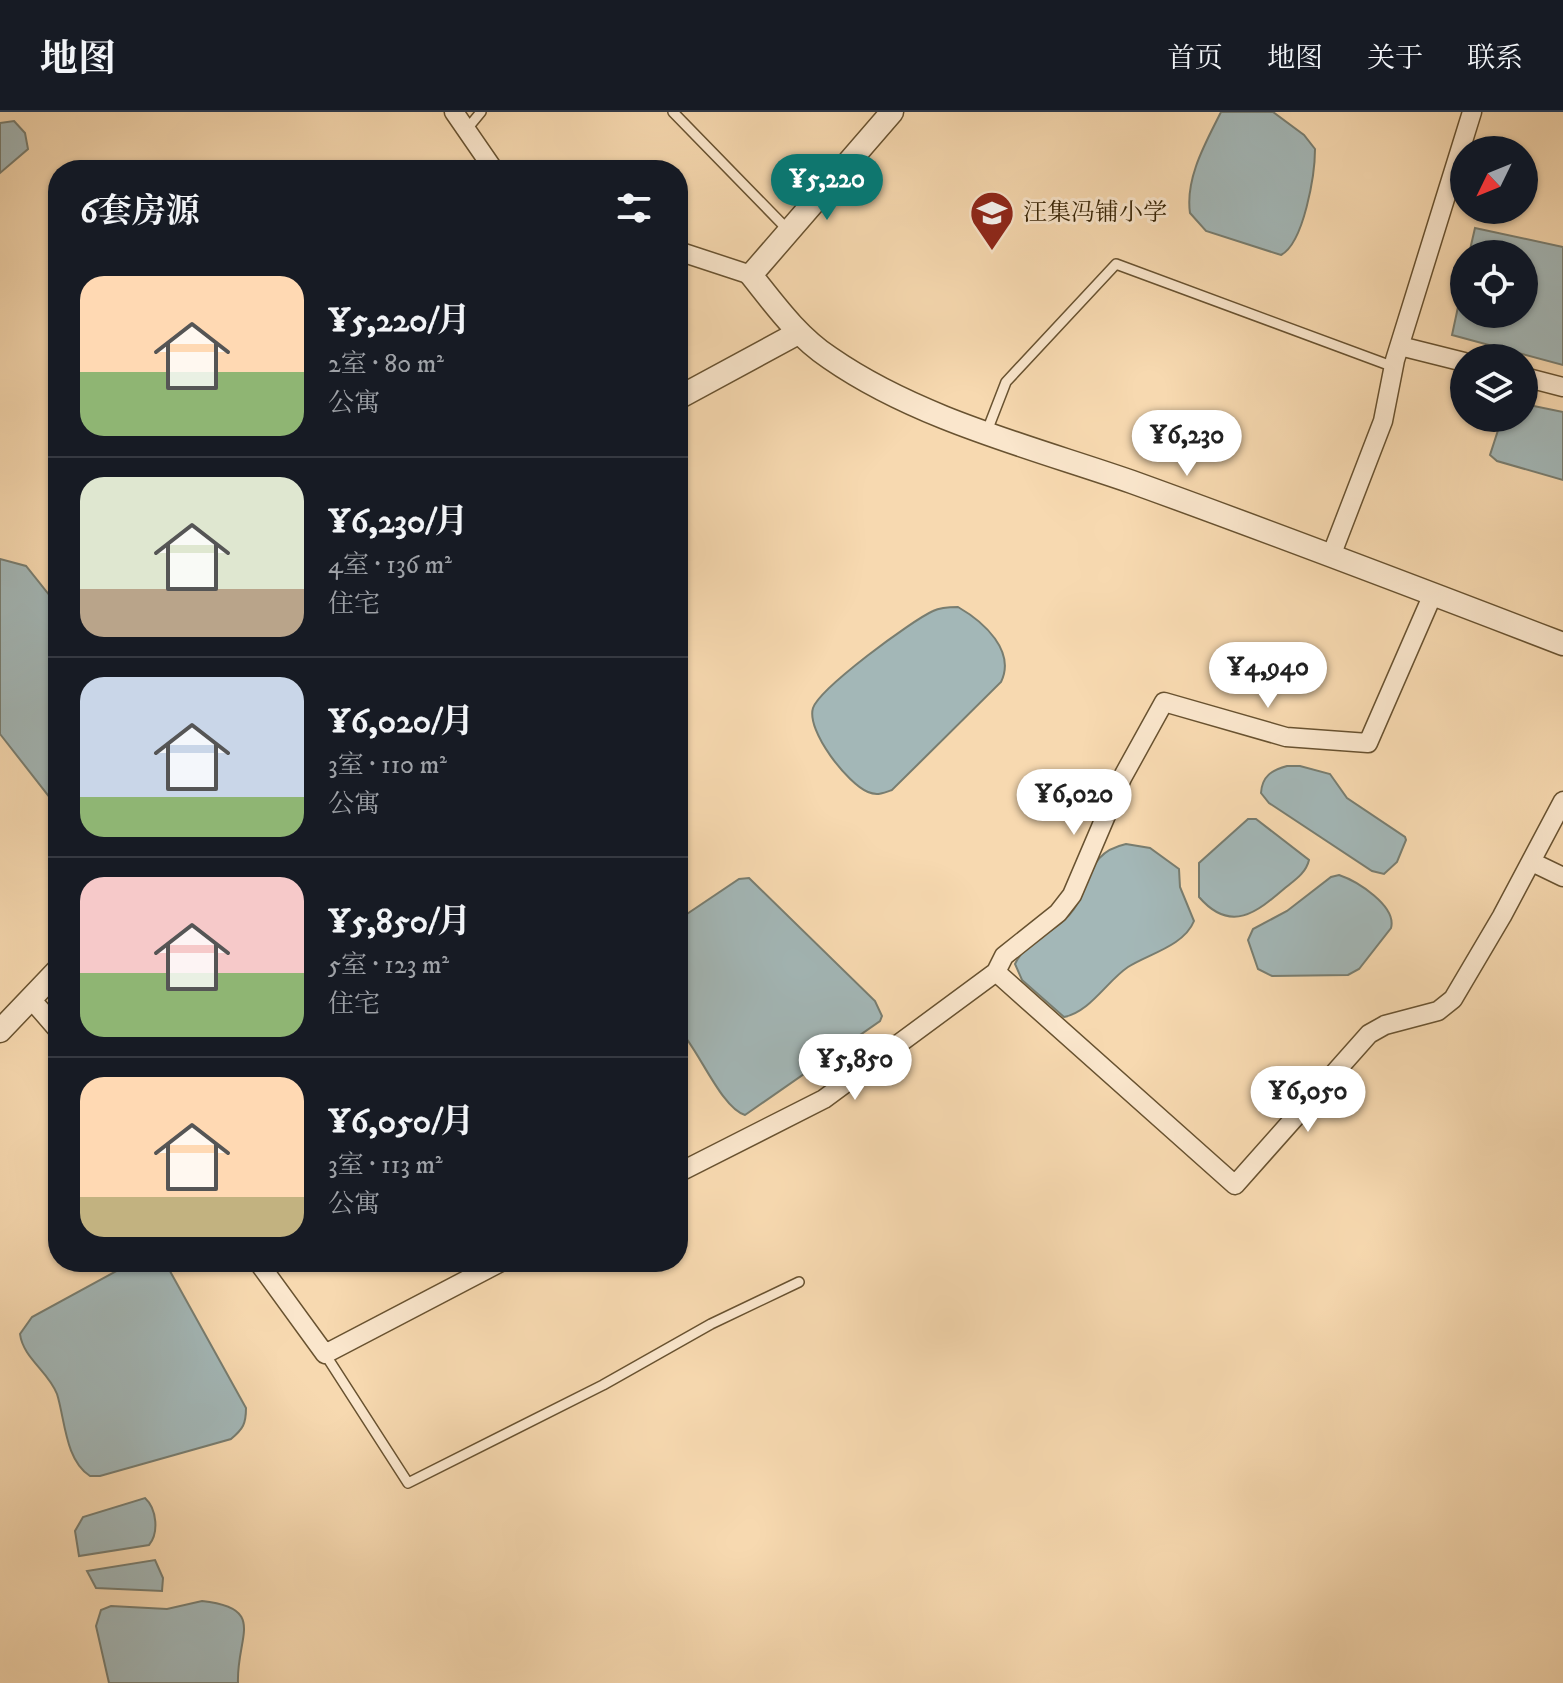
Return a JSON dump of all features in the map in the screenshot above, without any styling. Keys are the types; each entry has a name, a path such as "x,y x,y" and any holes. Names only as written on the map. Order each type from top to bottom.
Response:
{"street":[{"path":"454,112 487,160"},
{"path":"751,275 892,112"},
{"path":"1331,556 1383,421 1400,346 1472,112"},
{"path":"688,254 751,275 798,333 864,379 916,404 1563,644"},
{"path":"688,393 798,333"},
{"path":"1400,346 1450,358"},
{"path":"1538,381 1563,387"},
{"path":"688,1168 824,1099 996,972 1004,956 1058,913 1072,895 1122,778 1164,702 1286,737 1368,743 1433,594"},
{"path":"996,972 1235,1185 1369,1034 1385,1025 1438,1011 1453,999 1532,862 1563,801"},
{"path":"1532,862 1563,877"},
{"path":"0,1031 48,981"},
{"path":"31,999 48,1019"},
{"path":"265,1272 325,1354 482,1272"}],"lane":[{"path":"467,129 481,112"},
{"path":"673,112 789,231"},
{"path":"987,431 1006,382 1116,264 1394,367"},
{"path":"325,1354 408,1483 603,1385 711,1324 799,1282"}],"shaded area":[{"path":"1221,112 1273,112 1304,135 1315,149 1302,223 1289,248 1281,255 1206,231 1190,213 1194,174"},
{"path":"14,121 25,133 28,149 0,173 0,123"},
{"path":"1475,228 1531,240 1472,240"},
{"path":"1538,242 1563,247 1563,365 1538,358 1538,344 1485,344 1452,335 1454,328 1538,328"},
{"path":"1538,407 1563,412 1563,480 1497,461 1490,455 1497,432 1538,432"},
{"path":"0,559 26,566 48,594 48,795 0,734"},
{"path":"958,607 995,638 1004,659 1005,670 1001,682 892,790 877,794 868,792 850,779 830,756 816,730 813,708 819,698 848,671 906,628 936,610"},
{"path":"1287,766 1330,774 1347,798 1405,837 1397,862 1384,874 1372,871 1269,803 1261,793 1263,782 1272,772"},
{"path":"1248,819 1256,819 1309,860 1300,876 1264,905 1244,915 1222,915 1199,897 1199,863"},
{"path":"1126,844 1150,848 1179,869 1180,887 1194,921 1174,943 1128,967 1090,1003 1064,1017 1022,980 1015,964 1028,947 1068,917 1097,861 1113,848"},
{"path":"1339,875 1374,896 1388,911 1391,920 1391,928 1359,969 1348,975 1272,976 1258,969 1248,940 1253,929 1287,911 1331,877"},
{"path":"749,878 875,1001 882,1016 880,1021 745,1115 727,1101 688,1040 688,913 739,879"},
{"path":"115,1272 170,1272 246,1408 241,1429 231,1439 100,1476 90,1476 75,1460 53,1386 22,1343 20,1334 32,1317"},
{"path":"145,1498 152,1508 155,1521 149,1545 79,1556 75,1531 83,1517"},
{"path":"155,1560 163,1578 162,1591 96,1588 87,1571"},
{"path":"202,1601 235,1610 242,1618 244,1627 238,1683 109,1683 96,1626 101,1610 111,1606 167,1609"}],"place":[{"name":"汪集冯铺小学","path":"992,252"}]}
